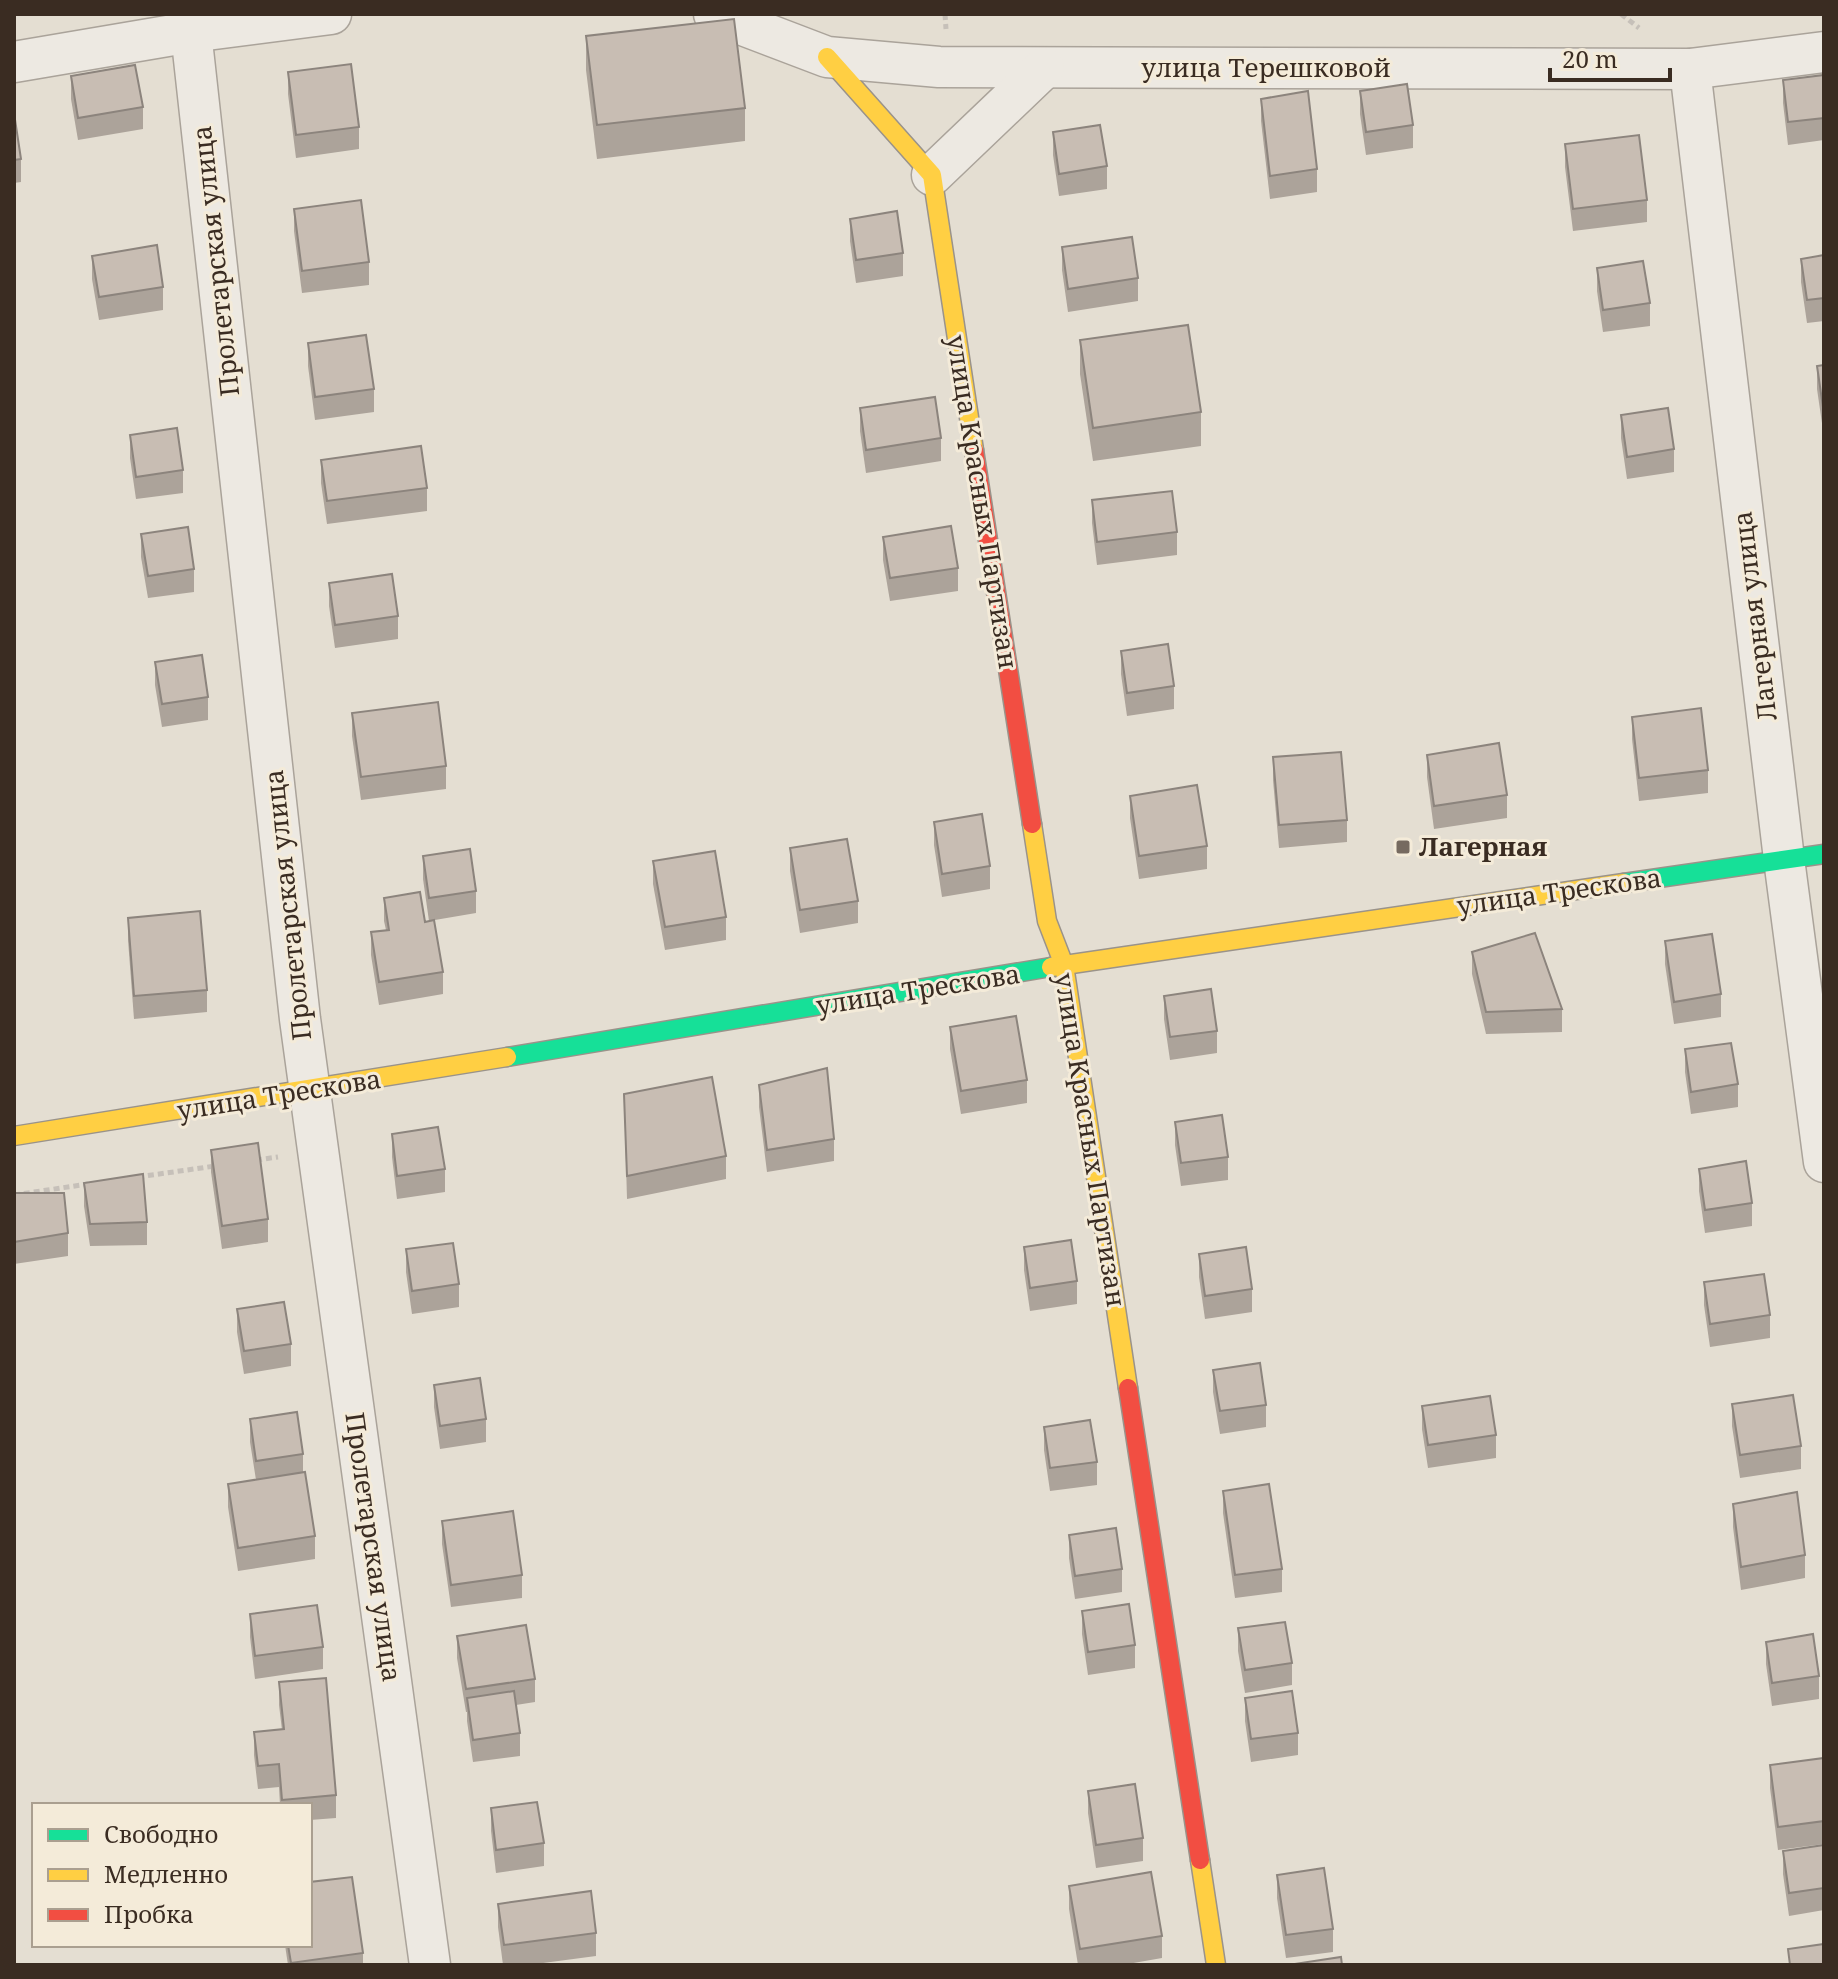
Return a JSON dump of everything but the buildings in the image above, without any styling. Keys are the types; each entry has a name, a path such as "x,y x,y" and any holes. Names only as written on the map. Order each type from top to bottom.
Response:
{"street":[{"path":"14,62 191,32 331,14"},
{"name":"улица Терешковой","path":"714,14 827,57 939,67 1690,69 1824,52"},
{"name":"Пролетарская улица","path":"191,32 298,1003 430,1965"},
{"path":"827,57 932,175 1044,68"},
{"name":"Лагерная улица","path":"1690,69 1784,859 1824,1162"},
{"name":"улица Красных Партизан","path":"932,175 1047,921 1064,965 1216,1965"},
{"name":"улица Трескова","path":"14,1136 1064,965 1824,854"}],"path":[{"path":"242,1162 318,1151"},
{"path":"136,1177 227,1164"},
{"path":"14,1195 90,1184"}],"traffic: fast":[{"path":"1624,883 1824,854"},
{"path":"507,1057 1051,967"}],"traffic: slow":[{"path":"827,57 932,175 974,450"},
{"path":"1032,824 1047,921 1064,965 1128,1388"},
{"path":"1051,967 1624,883"},
{"path":"14,1136 507,1057"},
{"path":"1200,1860 1216,1965"}],"traffic: jam":[{"path":"974,450 1032,824"},
{"path":"1128,1388 1200,1860"}],"place":[{"name":"Лагерная","path":"1403,847"}]}
